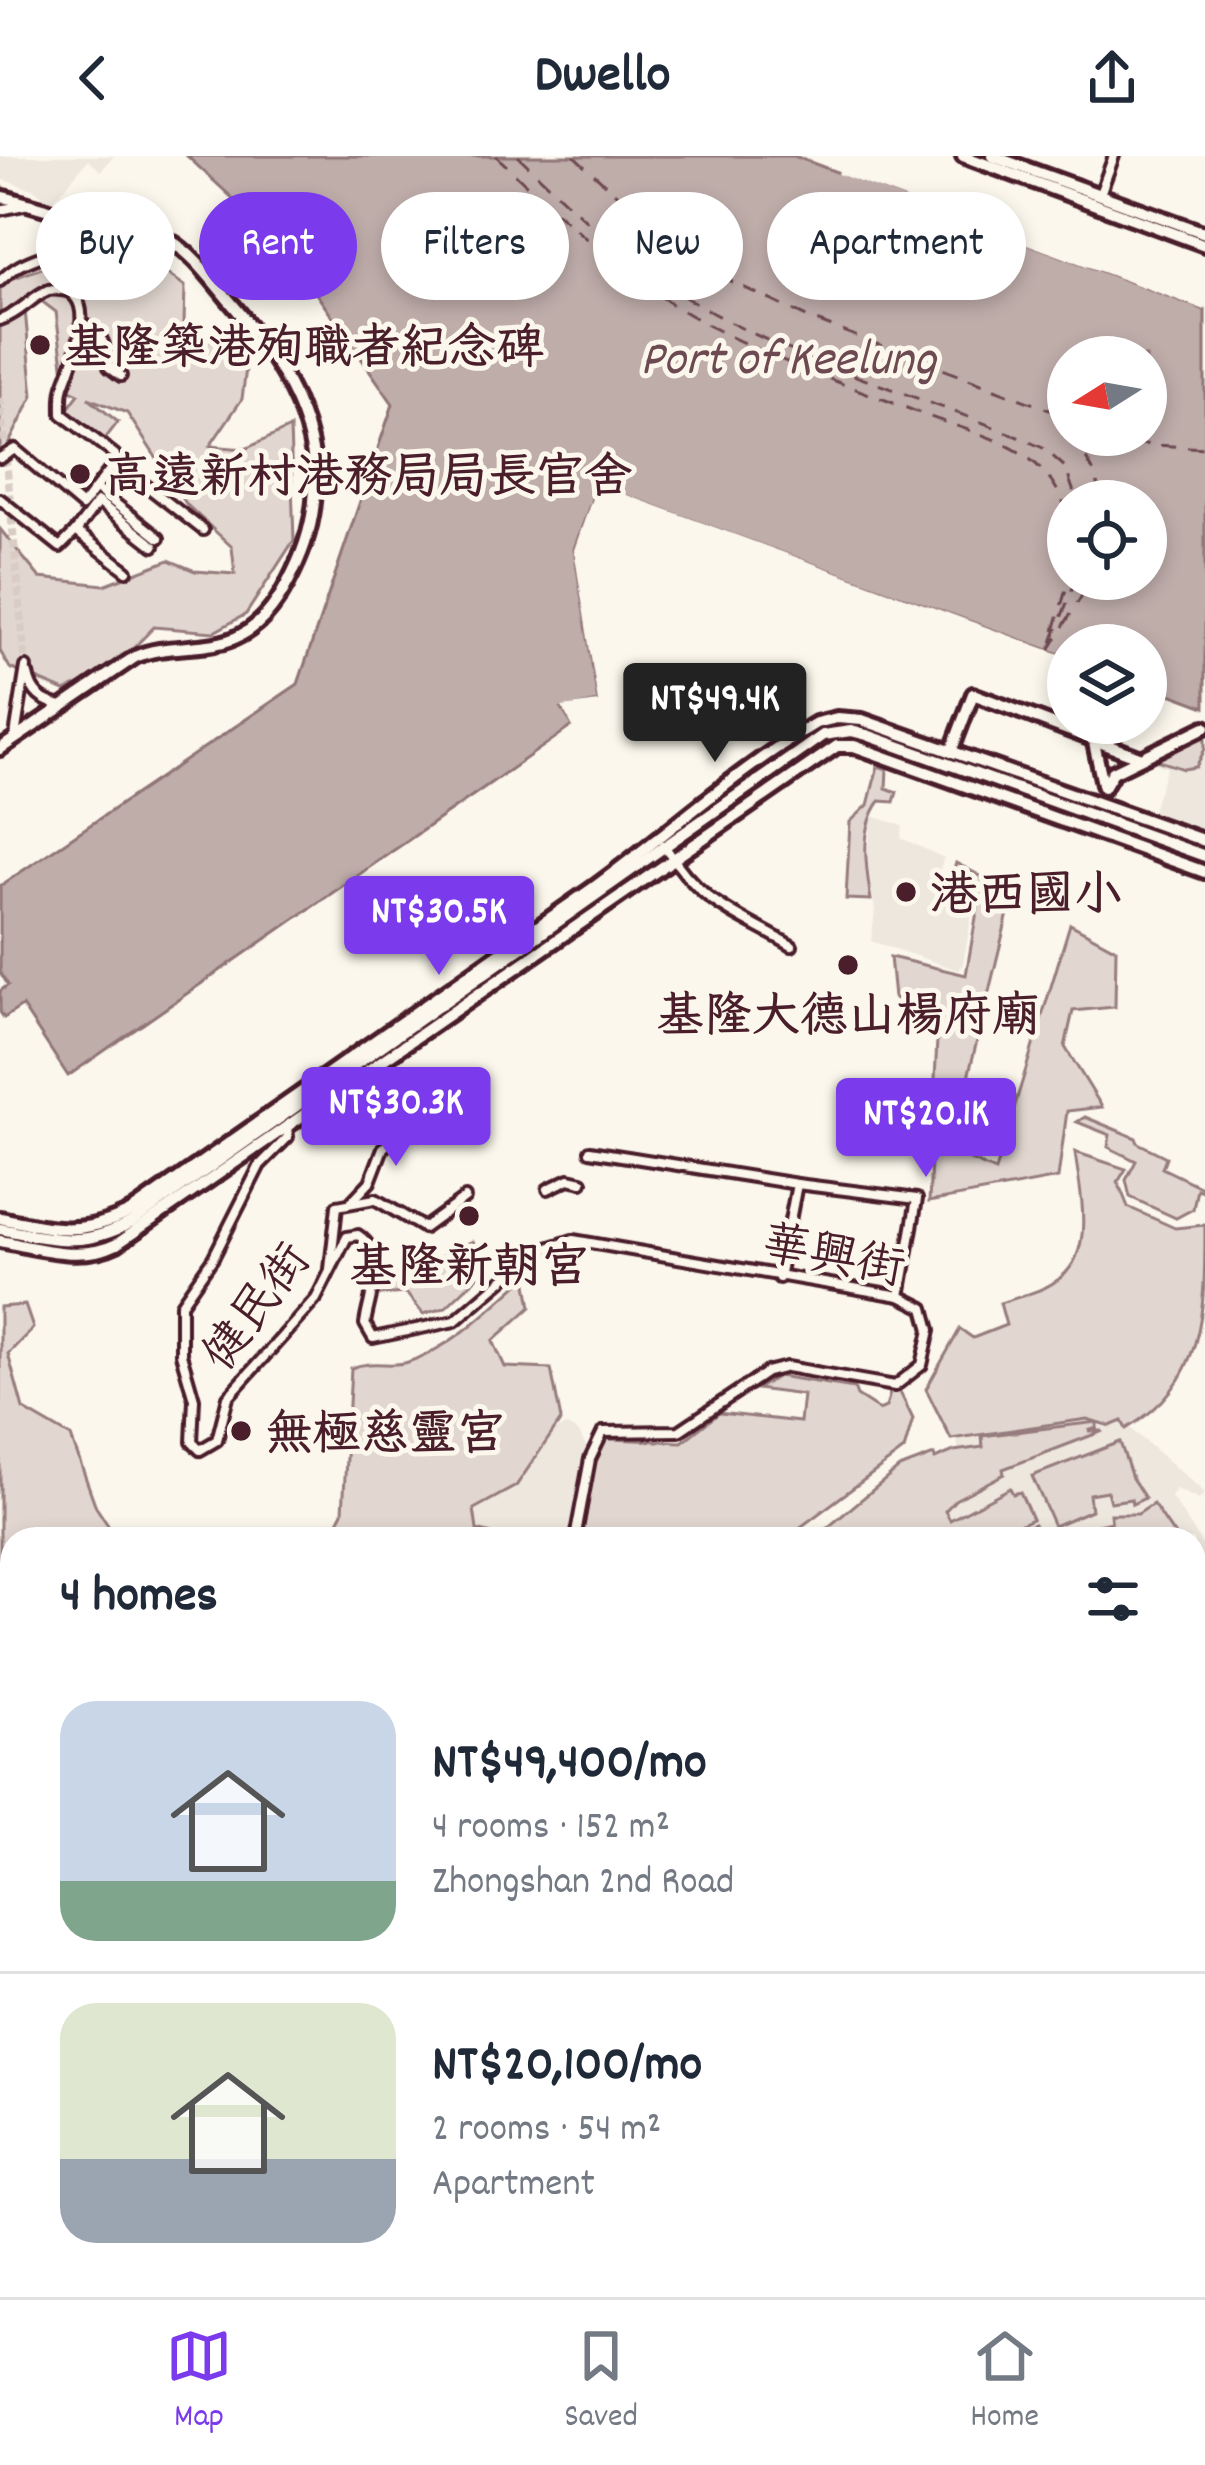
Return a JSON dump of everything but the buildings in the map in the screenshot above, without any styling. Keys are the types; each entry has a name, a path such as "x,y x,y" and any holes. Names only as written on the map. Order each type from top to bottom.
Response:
{"street":[{"path":"964,156 1205,244"},
{"path":"992,156 1205,233"},
{"path":"1100,194 1114,156"},
{"path":"0,192 36,206"},
{"path":"0,210 32,205"},
{"path":"0,749 153,649 225,642 259,622 280,598 311,526 316,484 312,440 299,399 242,315 175,245"},
{"path":"0,280 36,255"},
{"path":"0,320 20,313 49,290 63,289 74,295 82,306 82,323 73,368 63,390 62,414 115,455 116,462 82,506 15,449 0,458"},
{"path":"82,323 98,330 109,368 121,376"},
{"path":"116,462 203,530"},
{"path":"0,499 60,547 98,502 157,542 98,490"},
{"path":"76,531 127,571"},
{"path":"15,739 26,667 32,689 44,701 62,706"},
{"path":"941,778 973,694 1047,720"},
{"path":"0,1241 75,1253 104,1251 593,888 666,849 682,818 816,723 837,718 947,764 1205,856"},
{"path":"860,726 952,750 1205,842"},
{"path":"1104,787 1113,772 1205,727"},
{"path":"1094,744 1105,805"},
{"path":"1110,744 1139,757"},
{"path":"0,1229 70,1242 100,1237 132,1222 666,849 829,749 854,746 1205,872"},
{"path":"666,849 705,895 730,915 792,946"},
{"path":"0,1218 62,1231 104,1225 282,1116"},
{"name":"健民街","path":"282,1116 288,1137 260,1165 213,1258 181,1304 181,1354 194,1399 194,1447 204,1450 217,1440 228,1397 316,1299 347,1237 358,1235 367,1240 376,1270 364,1324 373,1338 454,1322 535,1252 573,1240"},
{"path":"352,1201 370,1182 383,1148 411,1125"},
{"path":"590,1151 917,1199 900,1296"},
{"path":"548,1189 569,1179 582,1182"},
{"path":"779,1278 797,1184"},
{"path":"330,1276 337,1206 375,1199 424,1228 465,1198"},
{"name":"華興街","path":"573,1240 900,1296 924,1308 929,1330 922,1365 901,1383 887,1387 787,1366 774,1369 679,1431 602,1432 590,1459 577,1527"}],"shaded area":[{"path":"0,156 114,156 101,171 88,160 61,192 37,192 0,179"},
{"path":"36,270 36,300 24,299 33,396 0,461 0,283"},
{"path":"175,279 185,286 184,324 247,361 242,399 210,446 245,449 290,428 294,540 246,614 214,632 154,627 111,671 65,691 10,668 0,651 0,529 40,578 104,585 169,560 195,571 235,574 232,547 187,505 127,413 88,398 118,422 105,439 67,410 79,394 66,388 56,312 40,300 175,300"},
{"path":"1205,735 1205,844 1152,825 1156,813 1152,811 1167,768 1153,762"},
{"path":"1205,735 1205,749 1196,767 1184,769 1156,760"},
{"path":"878,766 887,769 886,788 897,792 894,802 880,801 869,824 866,849 871,900 846,899 850,822 868,805"},
{"name":"港西國小","path":"872,816 898,824 903,827 901,838 944,858 935,882 943,901 972,913 958,970 871,941 875,911 867,856"},
{"path":"956,863 1013,893 950,1151 995,1171 1070,924 1116,949 1115,1007 1073,1011 1065,1047 1102,1107 1067,1111 1058,1178 929,1202 937,1039 894,997 890,957 966,975 978,906 948,888"},
{"path":"1085,1117 1136,1138 1166,1157 1162,1168 1205,1189 1197,1189 1193,1209 1176,1218 1130,1197 1126,1180 1136,1161 1108,1147 1110,1135 1077,1122"},
{"path":"1075,1152 1126,1169 1118,1182 1128,1207 1175,1228 1205,1225 1201,1316 1186,1367 1152,1411 1126,1429 1122,1421 1110,1426 1087,1419 951,1439 926,1389 960,1329 973,1338 1006,1325 1000,1303 1053,1283 1076,1258 1083,1224"},
{"path":"473,1241 486,1269 445,1308 423,1314 406,1293 378,1295 384,1270 434,1277 443,1255"},
{"path":"526,1277 531,1307 493,1341 505,1367 551,1369 561,1420 516,1486 474,1509 477,1527 335,1527 343,1512 351,1368 401,1364 441,1347"},
{"path":"25,1305 33,1328 8,1354 23,1409 71,1437 96,1507 109,1527 0,1527 0,1307"},
{"path":"778,1376 854,1388 857,1396 879,1410 886,1407 890,1393 899,1390 913,1419 904,1450 801,1527 584,1527 597,1449 608,1439 682,1442 719,1413 800,1422 803,1395 757,1389"},
{"path":"1119,1408 1130,1428 1205,1493 1199,1500 1176,1489 1171,1497 1191,1527 897,1527 961,1469 956,1434"},
{"path":"1097,1422 1097,1428 1088,1431 1103,1431 1003,1469 1004,1474 955,1500 945,1511 950,1520 1010,1488 1013,1494 1020,1492 1032,1519 1014,1527 828,1527 899,1468 934,1455 935,1459 983,1447 982,1436"},
{"path":"567,1426 579,1433 587,1448 570,1527 474,1527 473,1509 516,1486 550,1431"},
{"path":"1120,1442 1132,1478 1145,1498 1132,1504 1131,1499 1110,1502 1107,1491 1089,1494 1091,1510 1054,1526 1032,1476"},
{"path":"1153,1504 1169,1527 1088,1527 1111,1522 1110,1514 1138,1514"}],"water":[{"name":"Port of Keelung","path":"187,156 794,156 890,192 767,192 767,300 1026,300 1026,243 1205,310 1205,707 1167,693 1167,624 1047,624 1047,649 597,485 574,549 598,702 562,709 573,726 68,1076 22,1006 4,1018 0,1012 0,991 8,985 0,972 0,886 298,684 393,404 320,300 357,300 357,192 226,192"}],"pier":[{"path":"840,168 904,192 887,192 838,174"},
{"path":"1026,237 1205,304 1205,310 1026,244"},
{"path":"597,484 1047,649 1047,655 601,492 580,549 603,705 571,712 579,725 577,731 335,900 333,897 573,727 562,707 598,702 574,550"}],"ferry route":[{"path":"496,156 603,252 701,321 796,366 1011,447 1050,480"},
{"path":"518,156 624,254 695,303 779,345 1043,448 1065,467 1070,480"},
{"path":"574,156 667,240 711,272 811,319 1047,409"},
{"path":"1167,446 1205,448"},
{"path":"1085,456 1097,480"},
{"path":"1056,624 1063,600"},
{"path":"1059,624 1068,600"},
{"path":"1065,624 1079,600"}],"tunnel":[{"path":"0,398 26,667"}],"place":[{"name":"基隆築港殉職者紀念碑","path":"40,345"},
{"name":"高遠新村港務局局長官舍","path":"80,474"},
{"name":"港西國小","path":"906,892"},
{"name":"基隆大德山楊府廟","path":"848,965"},
{"name":"基隆新朝宮","path":"469,1216"},
{"name":"無極慈靈宮","path":"241,1431"}]}
